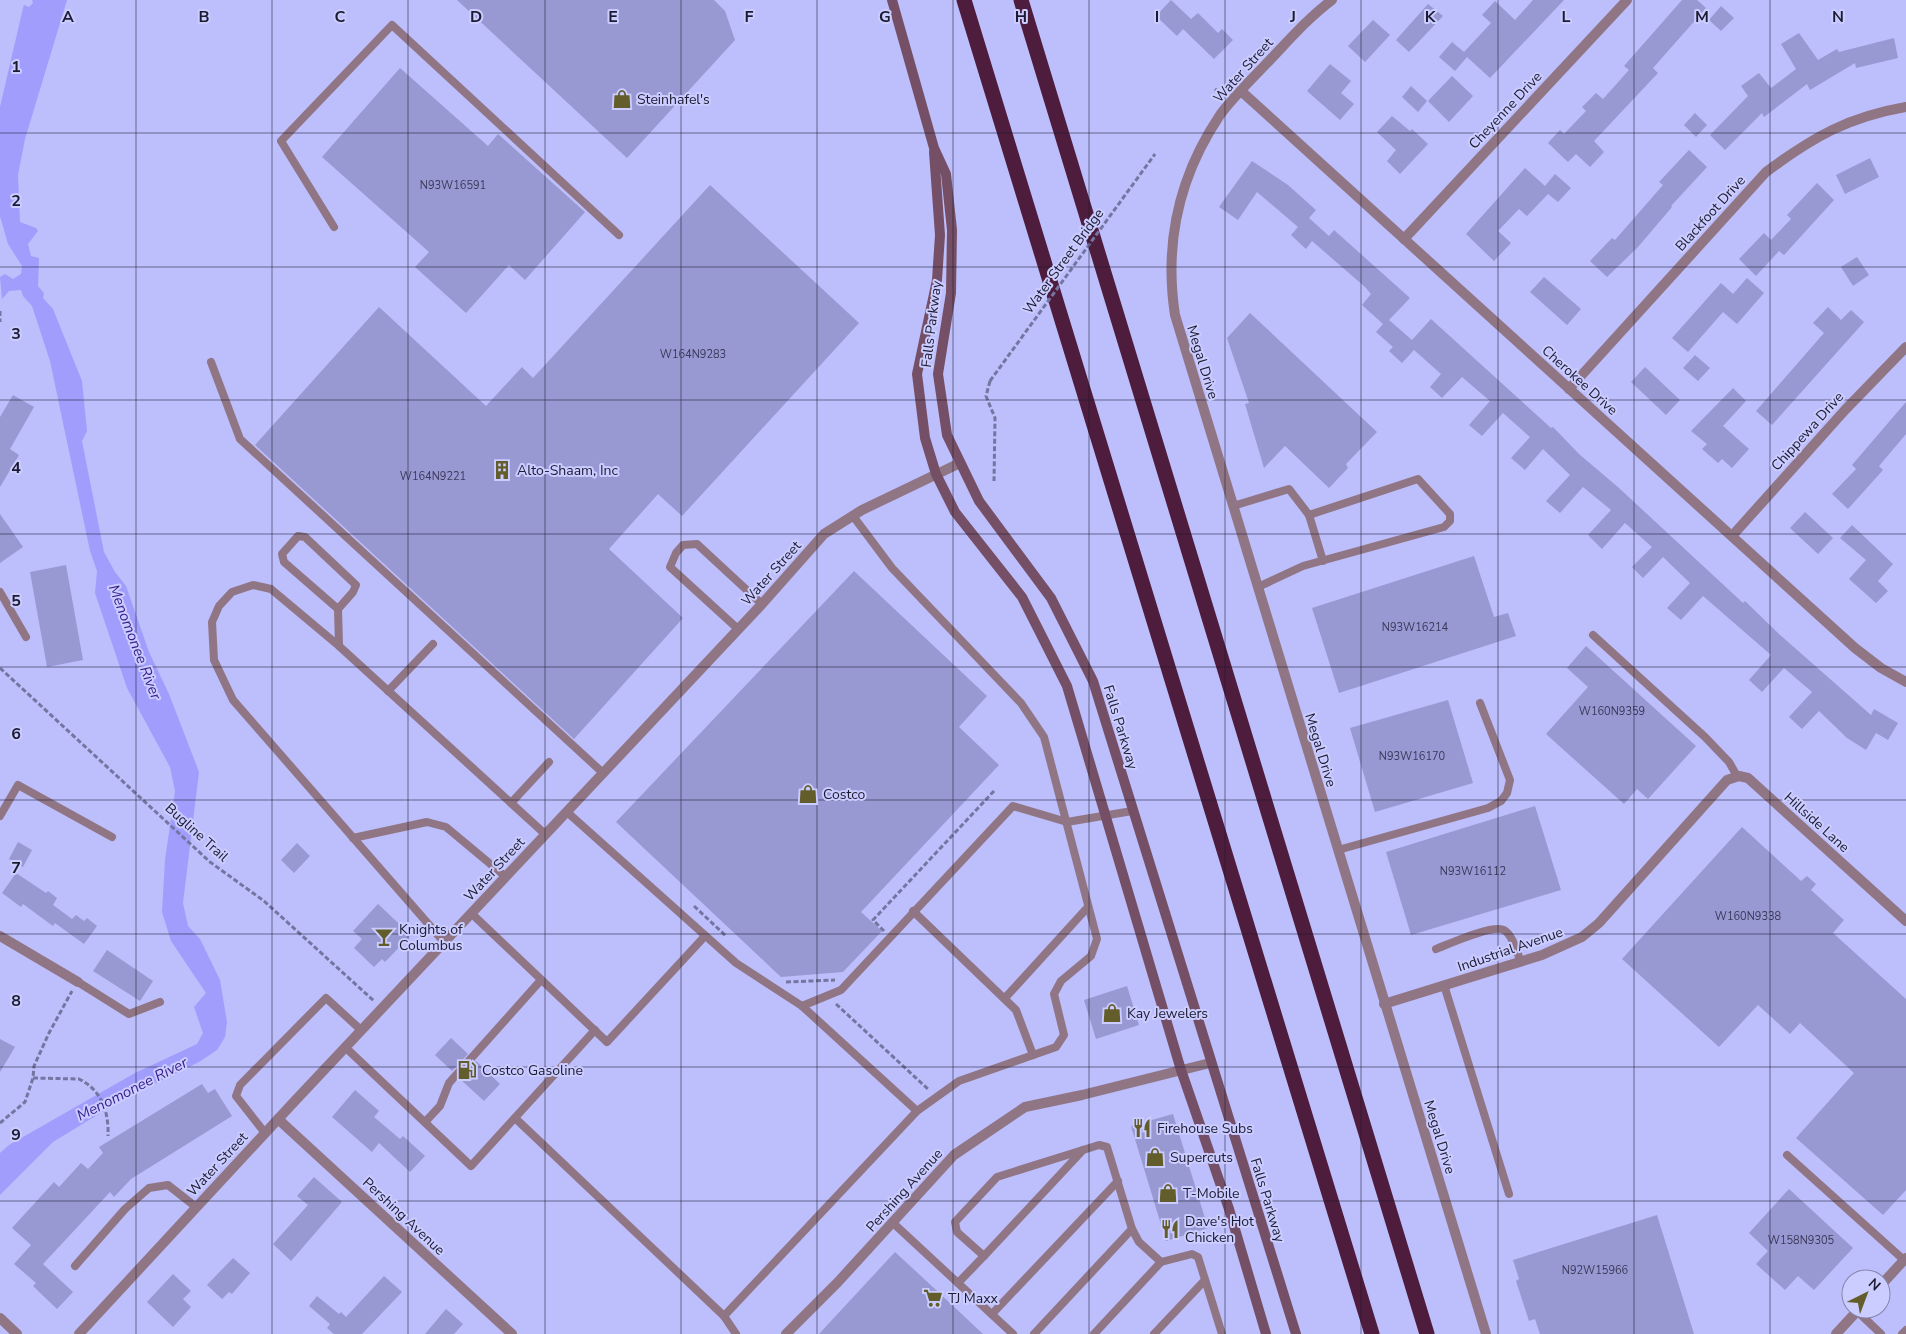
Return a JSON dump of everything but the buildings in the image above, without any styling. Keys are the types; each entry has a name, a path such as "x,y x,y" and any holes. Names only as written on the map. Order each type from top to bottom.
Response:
{"highway":[{"path":"964,0 1372,1334"},
{"path":"1021,0 1427,1334"}],"street":[{"name":"Falls Parkway","path":"892,0 934,148 946,174 952,230 951,294 938,374 947,435 978,501 1051,598 1088,673 1296,1334"},
{"name":"Water Street","path":"1190,170 1221,114 1312,15 1332,0"},
{"name":"Cheyenne Drive","path":"1404,239 1626,0"},
{"name":"Cherokee Drive","path":"1241,91 1855,648 1881,668 1906,682"},
{"name":"Blackfoot Drive","path":"1569,389 1766,172 1797,149 1831,129 1882,111 1906,107"},
{"name":"Falls Parkway","path":"934,148 940,235 937,280 917,374 924,438 936,474 955,512 1022,597 1067,686 1182,1070 1229,1209 1266,1334"},
{"name":"Megal Drive","path":"1190,170 1176,214 1171,244 1171,293 1175,315 1486,1334"},
{"name":"Chippewa Drive","path":"1732,536 1845,410 1906,347"},
{"name":"Water Street","path":"79,1334 345,1047 762,604 824,534 854,516 960,463"},
{"name":"Industrial Avenue","path":"1384,1004 1564,947 1591,929 1727,780 1737,776"},
{"name":"Hillside Lane","path":"1737,776 1748,778 1906,920"},
{"path":"0,936 78,982"},
{"name":"Pershing Avenue","path":"786,1334 838,1282 954,1155 1024,1107 1082,1095 1210,1063"},
{"name":"Pershing Avenue","path":"278,1119 512,1334"},
{"path":"1891,1274 1905,1259"},
{"path":"0,1318 17,1334"},
{"path":"1836,1334 1850,1319"}],"lane":[{"path":"334,227 281,141 392,25 619,235"},
{"path":"211,362 240,439 603,773"},
{"path":"1258,587 1303,566 1444,527 1450,521 1450,514 1418,479 1309,515"},
{"path":"1233,506 1289,489 1309,515 1323,561"},
{"path":"724,1316 917,1111 959,1081 1056,1048 1064,1035 1054,994 1061,981 1091,956 1097,939 1044,737 1021,703 892,568 854,516"},
{"path":"338,609 284,562 282,554 298,536 304,537 356,585 353,592 338,609 339,646"},
{"path":"738,629 670,567 676,553 683,546 697,544 762,604"},
{"path":"444,942 233,700 214,660 212,622 219,606 232,592 253,585 271,590 339,646 546,834"},
{"path":"0,592 26,637"},
{"path":"1593,635 1718,749 1730,762 1737,776"},
{"path":"388,691 433,644"},
{"path":"1338,850 1488,808 1501,801 1507,793 1510,780 1480,703"},
{"path":"512,803 549,762"},
{"path":"0,816 18,785 112,837"},
{"path":"802,1006 841,990 1013,806 1067,822 1132,811"},
{"path":"566,812 736,963 802,1006 917,1111"},
{"path":"353,838 427,822 446,827 506,877"},
{"path":"1005,998 1088,907"},
{"path":"913,911 1016,1010 1033,1056"},
{"path":"471,913 608,1042 705,936"},
{"path":"1436,949 1493,929 1504,930 1509,935 1521,962"},
{"path":"425,1122 440,1106 449,1083 541,980"},
{"path":"78,982 129,1014 160,1002"},
{"path":"1444,985 1509,1194"},
{"path":"265,1133 236,1096 240,1085 326,998 361,1030"},
{"path":"345,1047 471,1166 595,1030"},
{"path":"515,1118 724,1316 736,1334"},
{"path":"984,1256 957,1232 955,1222 997,1177 1099,1145 1107,1147 1132,1229 1139,1242 1161,1262"},
{"path":"958,1283 1084,1150"},
{"path":"1788,1155 1905,1259"},
{"path":"992,1314 1118,1181"},
{"path":"75,1266 125,1209 149,1188 168,1185 196,1207"},
{"path":"892,1222 1013,1334"},
{"path":"1034,1334 1132,1229"},
{"path":"1094,1334 1161,1262 1192,1254 1198,1257 1221,1331 1214,1334"},
{"path":"1154,1334 1205,1280"},
{"path":"1867,1319 1881,1334"},
{"path":"1902,1334 1906,1330"}],"path":[{"name":"Water Street Bridge","path":"994,481 995,418 986,396 990,381 1155,154"},
{"path":"0,311 0,322"},
{"name":"Bugline Trail","path":"0,668 210,862 264,901 382,1008"},
{"path":"878,938 884,931 873,920 994,791"},
{"path":"694,906 728,938"},
{"path":"784,982 838,979"},
{"path":"0,1123 25,1102 33,1078 34,1066 49,1033 78,982"},
{"path":"827,995 936,1097"},
{"path":"33,1078 79,1080 85,1082 96,1094 108,1114 108,1136"}],"water":[{"name":"Menomonee River","path":"32,0 67,0 25,139 18,175 20,222 36,228 38,231 28,244 31,256 39,258 38,286 44,293 43,298 53,309 82,381 87,431 82,441 104,552 115,572 126,586 149,652 169,694 199,772 183,903 188,926 200,939 220,980 227,1022 225,1037 217,1050 199,1062 120,1101 53,1142 0,1195 0,1153 9,1145 135,1073 197,1044 203,1033 194,1007 206,993 171,941 162,912 165,860 175,791 170,767 127,688 95,593 97,571 90,551 50,361 32,306 23,296 21,290 9,291 2,299 0,277 5,274 13,279 21,274 22,266 8,244 0,216 0,107 23,8 24,5 29,7 33,3"}],"place":[{"name":"Steinhafel's","path":"622,99"},
{"name":"Alto-Shaam, Inc","path":"502,470"},
{"name":"Costco","path":"808,794"},
{"name":"Knights of Columbus","path":"384,937"},
{"name":"Kay Jewelers","path":"1112,1013"},
{"name":"Costco Gasoline","path":"467,1070"},
{"name":"Firehouse Subs","path":"1142,1128"},
{"name":"Supercuts","path":"1155,1157"},
{"name":"T-Mobile","path":"1168,1193"},
{"name":"Dave's Hot Chicken","path":"1170,1229"},
{"name":"TJ Maxx","path":"933,1298"}]}
